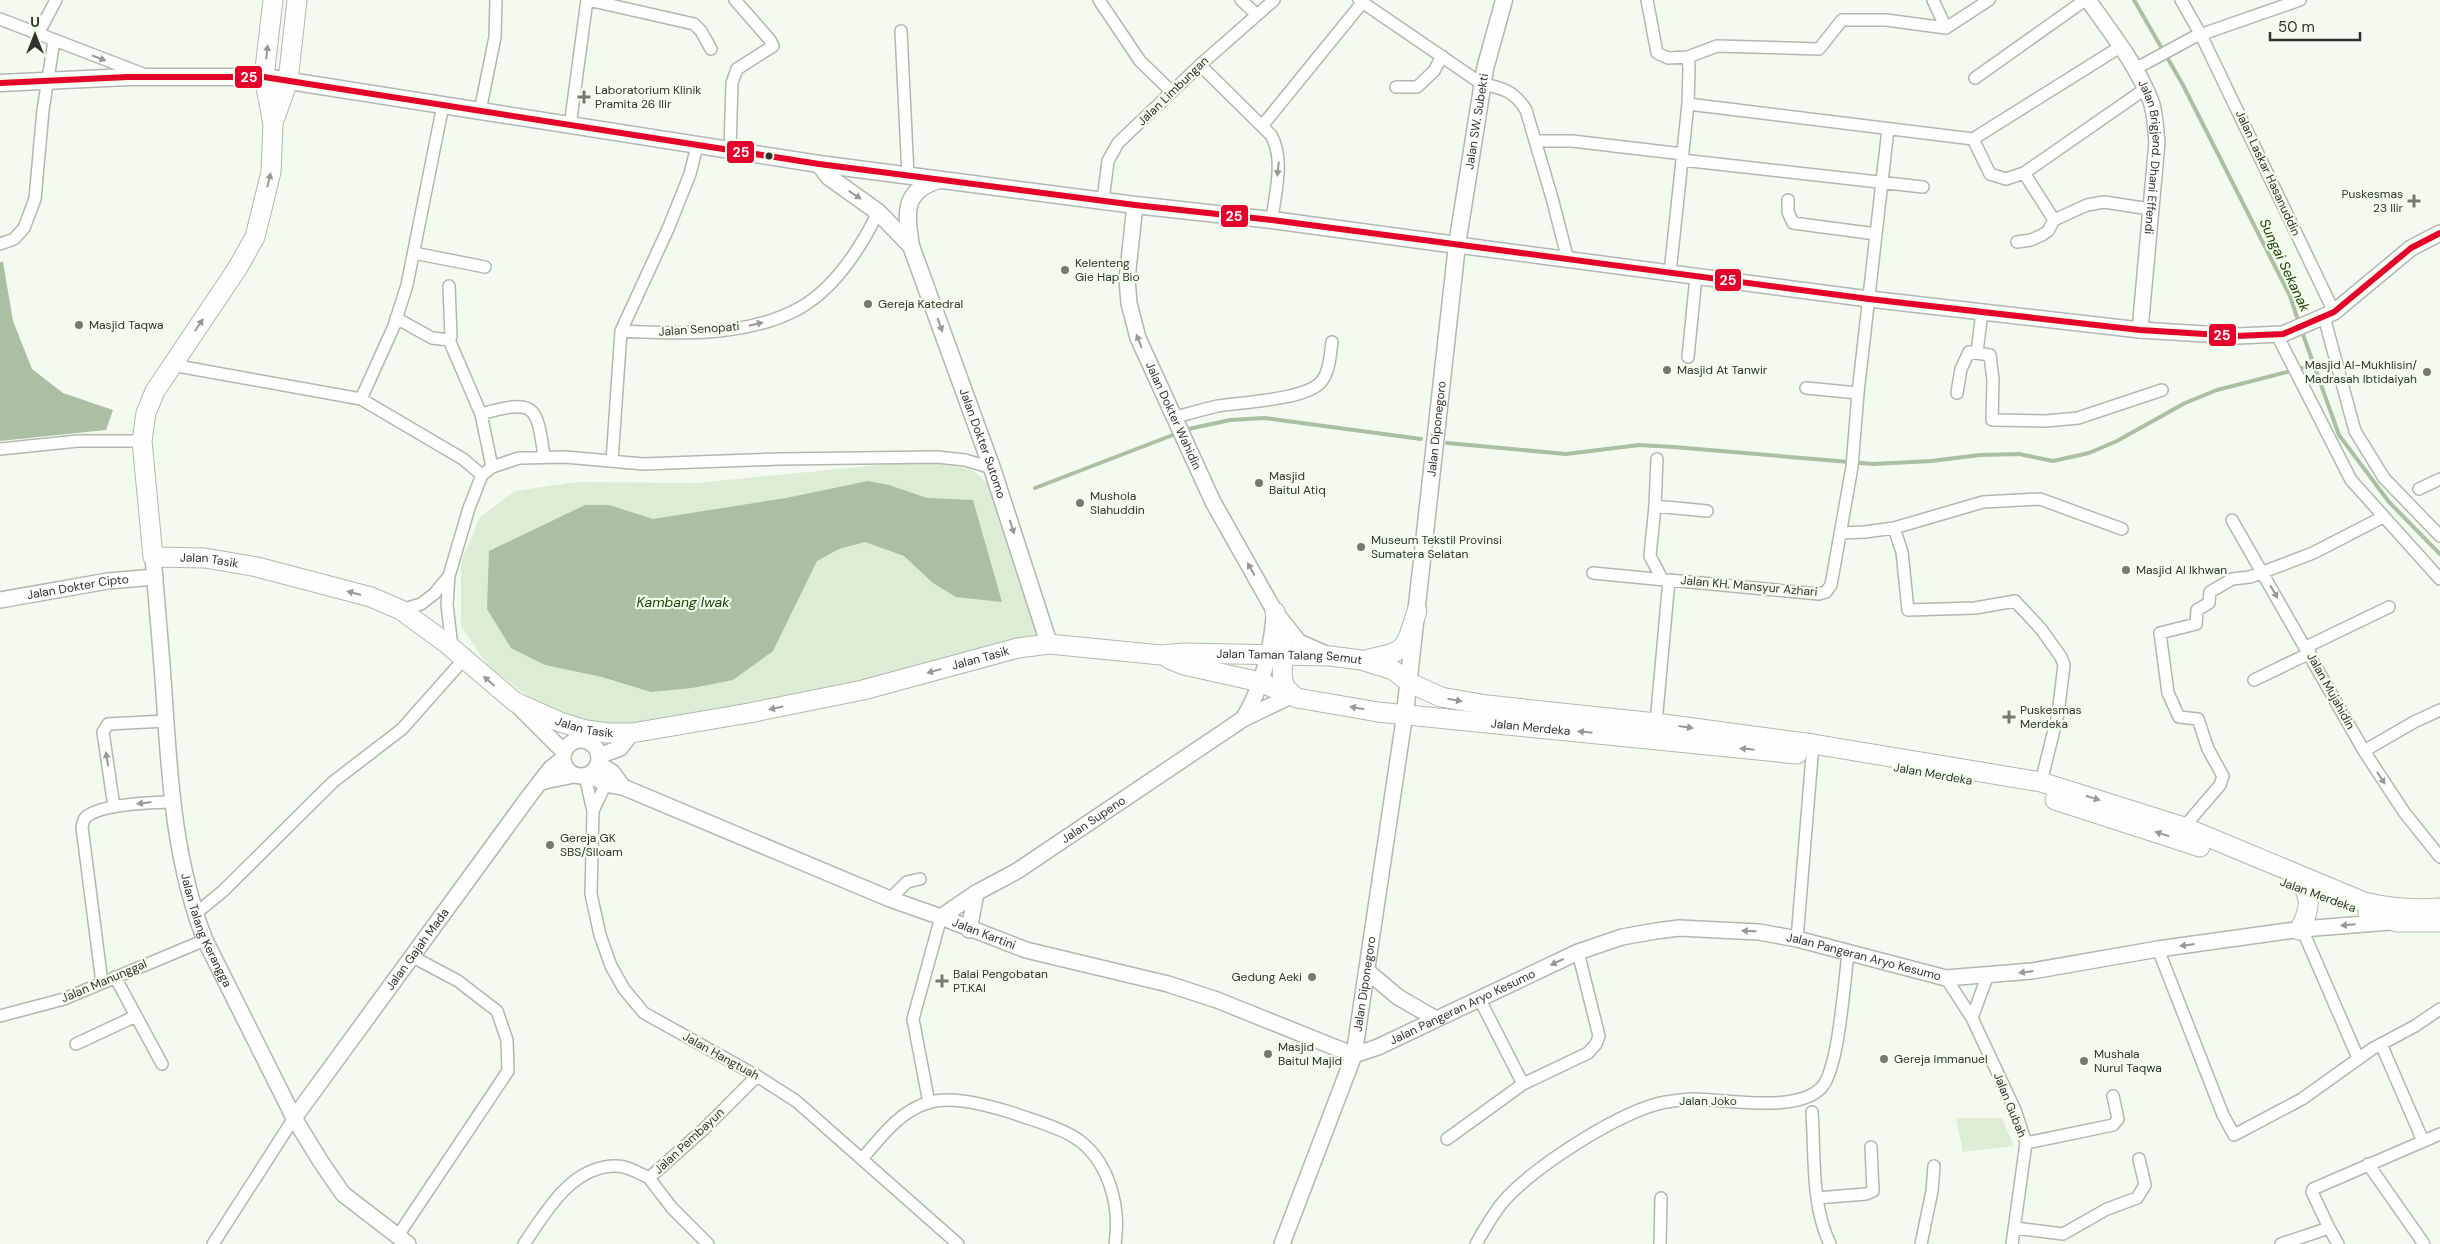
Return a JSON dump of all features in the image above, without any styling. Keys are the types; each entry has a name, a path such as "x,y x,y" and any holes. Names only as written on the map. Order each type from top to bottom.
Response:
{"main road":[{"path":"153,557 142,440 146,413 155,391 237,270 255,237 271,172 273,124 264,77 273,0"},
{"path":"273,124 288,81 296,0"},
{"name":"Jalan SW. Subekti","path":"1457,245 1482,84 1492,38 1504,0"},
{"path":"0,83 48,79 264,77 819,164 1135,205 1272,220 1457,245"},
{"path":"819,164 829,177 878,212 911,246"},
{"path":"911,246 908,220 912,197 924,184 939,180"},
{"name":"Jalan Diponegoro","path":"1405,713 1410,683 1457,245"},
{"name":"Jalan Dokter Sutomo","path":"911,246 992,468 1049,644"},
{"name":"Jalan Tasik","path":"153,557 205,558 257,567 371,598 401,610 458,654 515,702 560,722 586,730 608,733 632,733 749,713 863,690 1018,648 1049,644"},
{"path":"1361,660 1386,656 1401,650 1407,641 1417,611"},
{"path":"1275,612 1275,656 1281,664 1282,680 1293,695"},
{"name":"Jalan Taman Talang Semut","path":"1049,644 1161,655 1184,653 1330,656 1361,660 1393,670 1410,683"},
{"name":"Jalan Taman Talang Semut","path":"1161,655 1184,665 1260,682 1293,695 1378,712 1405,713"},
{"name":"Jalan Merdeka","path":"1410,683 1441,697 1487,706 1656,723 1813,750 2039,794 2189,843 2306,892 2397,922 2440,922"},
{"name":"Jalan Merdeka","path":"1405,713 1813,750 2041,782 2184,827 2364,902 2420,910 2440,908"},
{"path":"2295,874 2306,892 2308,913 2300,930"}],"street":[{"path":"38,34 56,0"},
{"path":"480,111 495,37 496,0"},
{"path":"570,126 587,0 694,24 701,31 711,49"},
{"path":"1099,0 1140,61 1172,92"},
{"path":"1241,0 1256,14"},
{"name":"Jalan Limbungan","path":"1103,200 1108,161 1112,151 1200,64 1274,0"},
{"path":"1647,0 1657,54 1668,58 1688,57 1717,46 1819,49 1842,20 1886,20 1946,28 1989,0"},
{"path":"1933,0 1946,28"},
{"path":"1975,78 2087,0"},
{"name":"Jalan Brigjend. Dhani Effendi","path":"2087,0 2120,47 2141,66 2145,89 2151,100 2154,116 2156,142 2140,330"},
{"name":"Jalan Laskar Hasanuddin","path":"2181,0 2326,316 2355,431 2384,478 2440,536"},
{"path":"2141,66 2197,36 2300,0"},
{"path":"730,149 732,83 737,69 773,46 737,1"},
{"path":"1262,126 1361,1 1482,84 1503,88 1518,98 1526,110 1568,260"},
{"path":"0,18 54,41 153,78"},
{"path":"901,31 908,175"},
{"path":"0,244 14,239 24,228 35,199 43,110 54,41"},
{"path":"1688,104 1973,139 2120,47"},
{"path":"1396,87 1417,87 1434,71 1442,56"},
{"path":"1670,273 1688,104 1690,69 1688,57"},
{"path":"1200,64 1272,135 1278,147 1272,220"},
{"path":"1973,139 1990,174 2006,178 2024,173 2145,89"},
{"path":"361,400 396,318 407,285 443,105"},
{"name":"Jalan KH. Mansyur Azhari","path":"1656,723 1666,580 1819,594 1826,592 1831,585 1852,468 1858,393 1888,129"},
{"path":"1535,142 1572,141 1682,157 1923,187"},
{"path":"612,461 621,331 672,221 690,174 698,146"},
{"path":"2024,173 2054,220"},
{"path":"1788,200 1788,212 1793,223 1876,234"},
{"path":"2017,242 2031,240 2042,235 2048,231 2054,220 2087,205 2104,202 2150,209"},
{"name":"Jalan Dokter Wahidin","path":"1135,205 1127,279 1129,303 1138,338 1213,502 1275,612 1299,642 1330,656"},
{"name":"Jalan Senopati","path":"621,331 654,333 712,331 755,324 784,316 810,300 830,282 863,241 878,212"},
{"path":"1457,245 1869,299 2140,330 2237,336 2280,335 2326,316 2411,248 2440,233"},
{"path":"414,253 485,268"},
{"path":"1688,357 1696,276"},
{"path":"449,286 451,337 449,340 481,414 492,467"},
{"path":"1977,352 1982,312"},
{"path":"396,318 432,338 449,340"},
{"path":"2280,335 2351,480 2440,579"},
{"path":"1178,427 1217,406 1274,399 1306,390 1320,383 1328,370 1332,342"},
{"path":"1957,393 1962,369 1969,352 1990,355 1993,380 1992,420 2046,421 2078,418 2162,390"},
{"path":"172,365 361,400 463,458 482,475"},
{"path":"1806,388 1858,393"},
{"path":"481,414 523,406 534,410 538,418 544,456"},
{"path":"0,450 78,441 142,440"},
{"path":"195,914 223,891 333,782 402,729 458,654 447,604 449,576 469,508 482,475 492,467 519,458 544,456 643,464 779,459 937,457 965,460 992,468"},
{"path":"1657,459 1650,556 1666,580"},
{"path":"2419,489 2440,479"},
{"path":"1840,533 1894,528 1983,502 2040,499 2122,530"},
{"path":"1655,506 1707,511"},
{"path":"2184,827 2220,785 2223,776 2208,749 2198,719 2179,717 2169,697 2160,633 2195,625 2198,621 2197,610 2209,603 2210,592 2232,579 2250,577 2313,553 2384,517"},
{"name":"Jalan Mujahidin","path":"2232,520 2364,751 2404,812 2440,856"},
{"path":"1894,528 1902,552 1908,610 1975,608 2015,601 2041,629 2061,657 2064,671 2059,706 2041,782"},
{"name":"Jalan Talang Kerangga","path":"153,557 174,802 182,867 195,914 205,940 294,1118 343,1194 402,1241"},
{"path":"1593,573 1666,580"},
{"path":"401,610 421,604 434,594 449,576"},
{"name":"Jalan Dokter Cipto","path":"0,600 108,581 155,577"},
{"path":"2254,680 2389,607"},
{"path":"1243,719 1253,702 1260,682 1275,656"},
{"name":"Jalan Supeno","path":"941,916 976,893 1017,871 1243,719 1293,695"},
{"path":"515,702 563,756 568,772 589,769 608,778 593,811"},
{"path":"2364,751 2414,722 2440,710"},
{"name":"Jalan Diponegoro","path":"1282,1244 1354,1055 1380,869 1405,713"},
{"path":"114,807 103,732 104,727 108,724 166,721"},
{"path":"540,782 589,769 620,748 632,733"},
{"path":"563,756 571,743 583,740 594,745 589,769 593,811"},
{"path":"1797,939 1813,750"},
{"name":"Jalan Gajah Mada","path":"294,1118 540,782 563,756"},
{"name":"Jalan Kartini","path":"608,778 623,787 890,900 941,916 969,930 1026,950 1168,984 1354,1055"},
{"path":"102,982 82,827 84,819 88,815 114,807 152,802 174,802"},
{"name":"Jalan Hangtuah","path":"593,811 591,894 602,943 611,966 624,989 644,1013 757,1076 796,1101 958,1244"},
{"path":"890,900 907,882 920,879"},
{"path":"969,930 976,893"},
{"path":"929,1103 913,1019 941,916"},
{"name":"Jalan Pangeran Aryo Kesumo","path":"1354,1055 1378,1047 1578,952 1622,937 1679,928 1759,932 1797,939 1848,954 1946,978 1987,977 2158,949 2300,930 2397,922"},
{"path":"2300,930 2358,1058"},
{"name":"Jalan Manunggal","path":"0,1016 42,1006 205,940"},
{"path":"2158,949 2223,1115 2234,1135 2302,1099 2358,1058 2415,1026 2440,1009"},
{"path":"1447,1140 1523,1084 1588,1053 1596,1044 1599,1036 1578,952"},
{"name":"Jalan Joko","path":"1476,1244 1504,1201 1544,1165 1612,1124 1643,1110 1664,1103 1691,1099 1794,1101 1811,1095 1820,1089 1827,1080 1834,1051 1848,954"},
{"path":"402,1241 508,1071 507,1040 497,1012 458,981 413,957"},
{"path":"1367,971 1398,997 1436,1019"},
{"path":"115,977 162,1064"},
{"path":"1972,1018 1987,977"},
{"name":"Jalan Gubah","path":"1946,978 1972,1018 2015,1110 2026,1144 2012,1244"},
{"path":"1479,998 1523,1084"},
{"path":"76,1044 136,1016"},
{"path":"2381,1044 2424,1141"},
{"name":"Jalan Pembayun","path":"524,1244 557,1197 575,1181 594,1171 616,1166 629,1168 649,1178 704,1129 757,1076"},
{"path":"2026,1144 2113,1125 2118,1119 2113,1096"},
{"path":"862,1159 902,1116 929,1103 959,1101 998,1108 1059,1129 1089,1148 1104,1170 1113,1199 1117,1231 1115,1244"},
{"path":"1812,1112 1817,1198 1824,1231 1830,1244"},
{"path":"213,1244 294,1118"},
{"path":"2338,1244 2312,1192 2313,1189 2440,1134"},
{"path":"1817,1198 1866,1194 1873,1191 1871,1147"},
{"path":"2015,1228 2063,1234 2107,1209 2137,1198 2145,1185 2139,1159"},
{"path":"2368,1164 2424,1244"},
{"path":"1921,1244 1932,1191 1934,1166"},
{"path":"649,1178 672,1208 708,1244"},
{"path":"1660,1244 1661,1198"},
{"path":"2281,1244 2329,1228"}],"shaded area":[{"path":"919,461 970,469 992,486 1041,637 891,675 638,725 580,721 533,700 489,667 461,626 461,562 480,517 515,491 577,482 697,483"},
{"path":"1956,1118 2002,1118 2014,1146 1963,1152"}],"water":[{"path":"0,262 3,262 13,321 32,369 63,393 113,410 106,430 0,441"},
{"name":"Kambang Iwak","path":"868,481 889,485 927,498 973,500 1002,602 956,597 933,583 904,556 865,542 839,549 817,561 773,651 733,680 692,688 651,692 602,677 545,665 511,648 487,609 489,551 585,505 609,505 653,519 786,498"}],"waterway":[{"name":"Sungai Sekanak","path":"2134,0 2183,85 2290,296 2299,323"},
{"name":"Sungai Sekanak","path":"2301,329 2339,435 2389,502 2440,554"},
{"path":"1447,443 1566,454 1639,445 1873,464 1931,461 1980,455 2019,454 2053,461 2089,453 2117,441 2185,403 2217,390 2314,365"},
{"path":"1184,430 1230,420 1265,418 1421,439"},
{"path":"1035,488 1178,433"}],"transit line":[{"name":"25","path":"0,83 128,77 264,77 819,164 1135,205 1272,220 1869,299 2140,330 2237,336 2283,334 2334,312 2411,248 2440,233"}],"place":[{"name":"Laboratorium Klinik Pramita 26 Ilir","path":"584,97"},
{"name":"Puskesmas 23 Ilir","path":"2414,201"},
{"name":"Kelenteng Gie Hap Bio","path":"1065,270"},
{"name":"Gereja Katedral","path":"868,304"},
{"name":"Masjid Taqwa","path":"79,325"},
{"name":"Masjid At Tanwir","path":"1667,370"},
{"name":"Masjid Al-Mukhlisin/ Madrasah Ibtidaiyah","path":"2427,372"},
{"name":"Masjid Baitul Atiq","path":"1259,483"},
{"name":"Mushola Slahuddin","path":"1080,503"},
{"name":"Museum Tekstil Provinsi Sumatera Selatan","path":"1361,547"},
{"name":"Masjid Al Ikhwan","path":"2126,570"},
{"name":"Puskesmas Merdeka","path":"2009,717"},
{"name":"Gereja GK SBS/Siloam","path":"550,845"},
{"name":"Gedung Aeki","path":"1312,977"},
{"name":"Balai Pengobatan PT.KAI","path":"942,981"},
{"name":"Masjid Baitul Majid","path":"1268,1054"},
{"name":"Gereja Immanuel","path":"1884,1059"},
{"name":"Mushala Nurul Taqwa","path":"2084,1061"}]}
